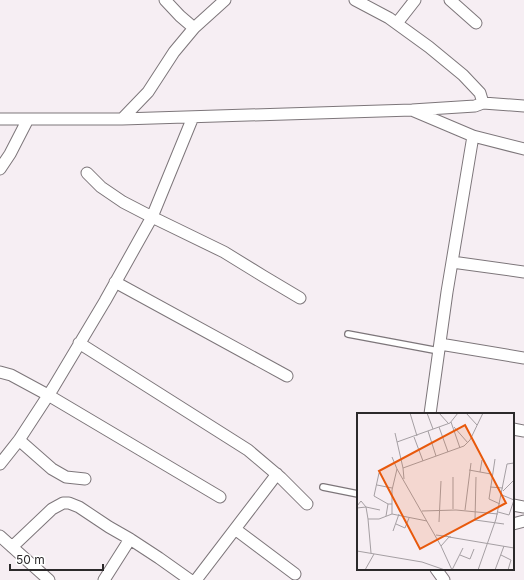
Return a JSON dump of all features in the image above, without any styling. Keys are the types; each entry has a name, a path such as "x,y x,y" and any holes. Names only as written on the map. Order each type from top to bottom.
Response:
{"street":[{"path":"165,0 194,28"},
{"path":"122,119 148,92 174,52 194,28 225,0"},
{"path":"355,0 390,18 430,47 463,75 480,93 483,103"},
{"path":"397,23 415,0"},
{"path":"450,0 476,23"},
{"path":"0,119 122,119 412,110 475,106 483,103 524,106"},
{"path":"412,110 473,136 524,149"},
{"path":"0,464 19,440 80,343 152,217 193,117"},
{"path":"0,169 10,154 28,119"},
{"path":"430,413 452,262 473,136"},
{"path":"88,173 101,187 123,202 224,252 300,298"},
{"path":"452,262 524,272"},
{"path":"115,282 287,376"},
{"path":"80,343 248,450 277,474 307,504"},
{"path":"439,347 524,358"},
{"path":"0,372 11,375 48,395 220,497"},
{"path":"514,429 524,431"},
{"path":"19,440 52,469 66,477 85,479"},
{"path":"196,580 277,474"},
{"path":"12,547 52,509 62,503 69,503 80,507 190,580"},
{"path":"514,505 524,507"},
{"path":"514,524 524,521"},
{"path":"235,529 295,574"},
{"path":"0,536 49,580"},
{"path":"104,580 130,539"},
{"path":"437,570 444,580"}],"lane":[{"path":"348,334 439,347"},
{"path":"323,487 357,494"}]}
